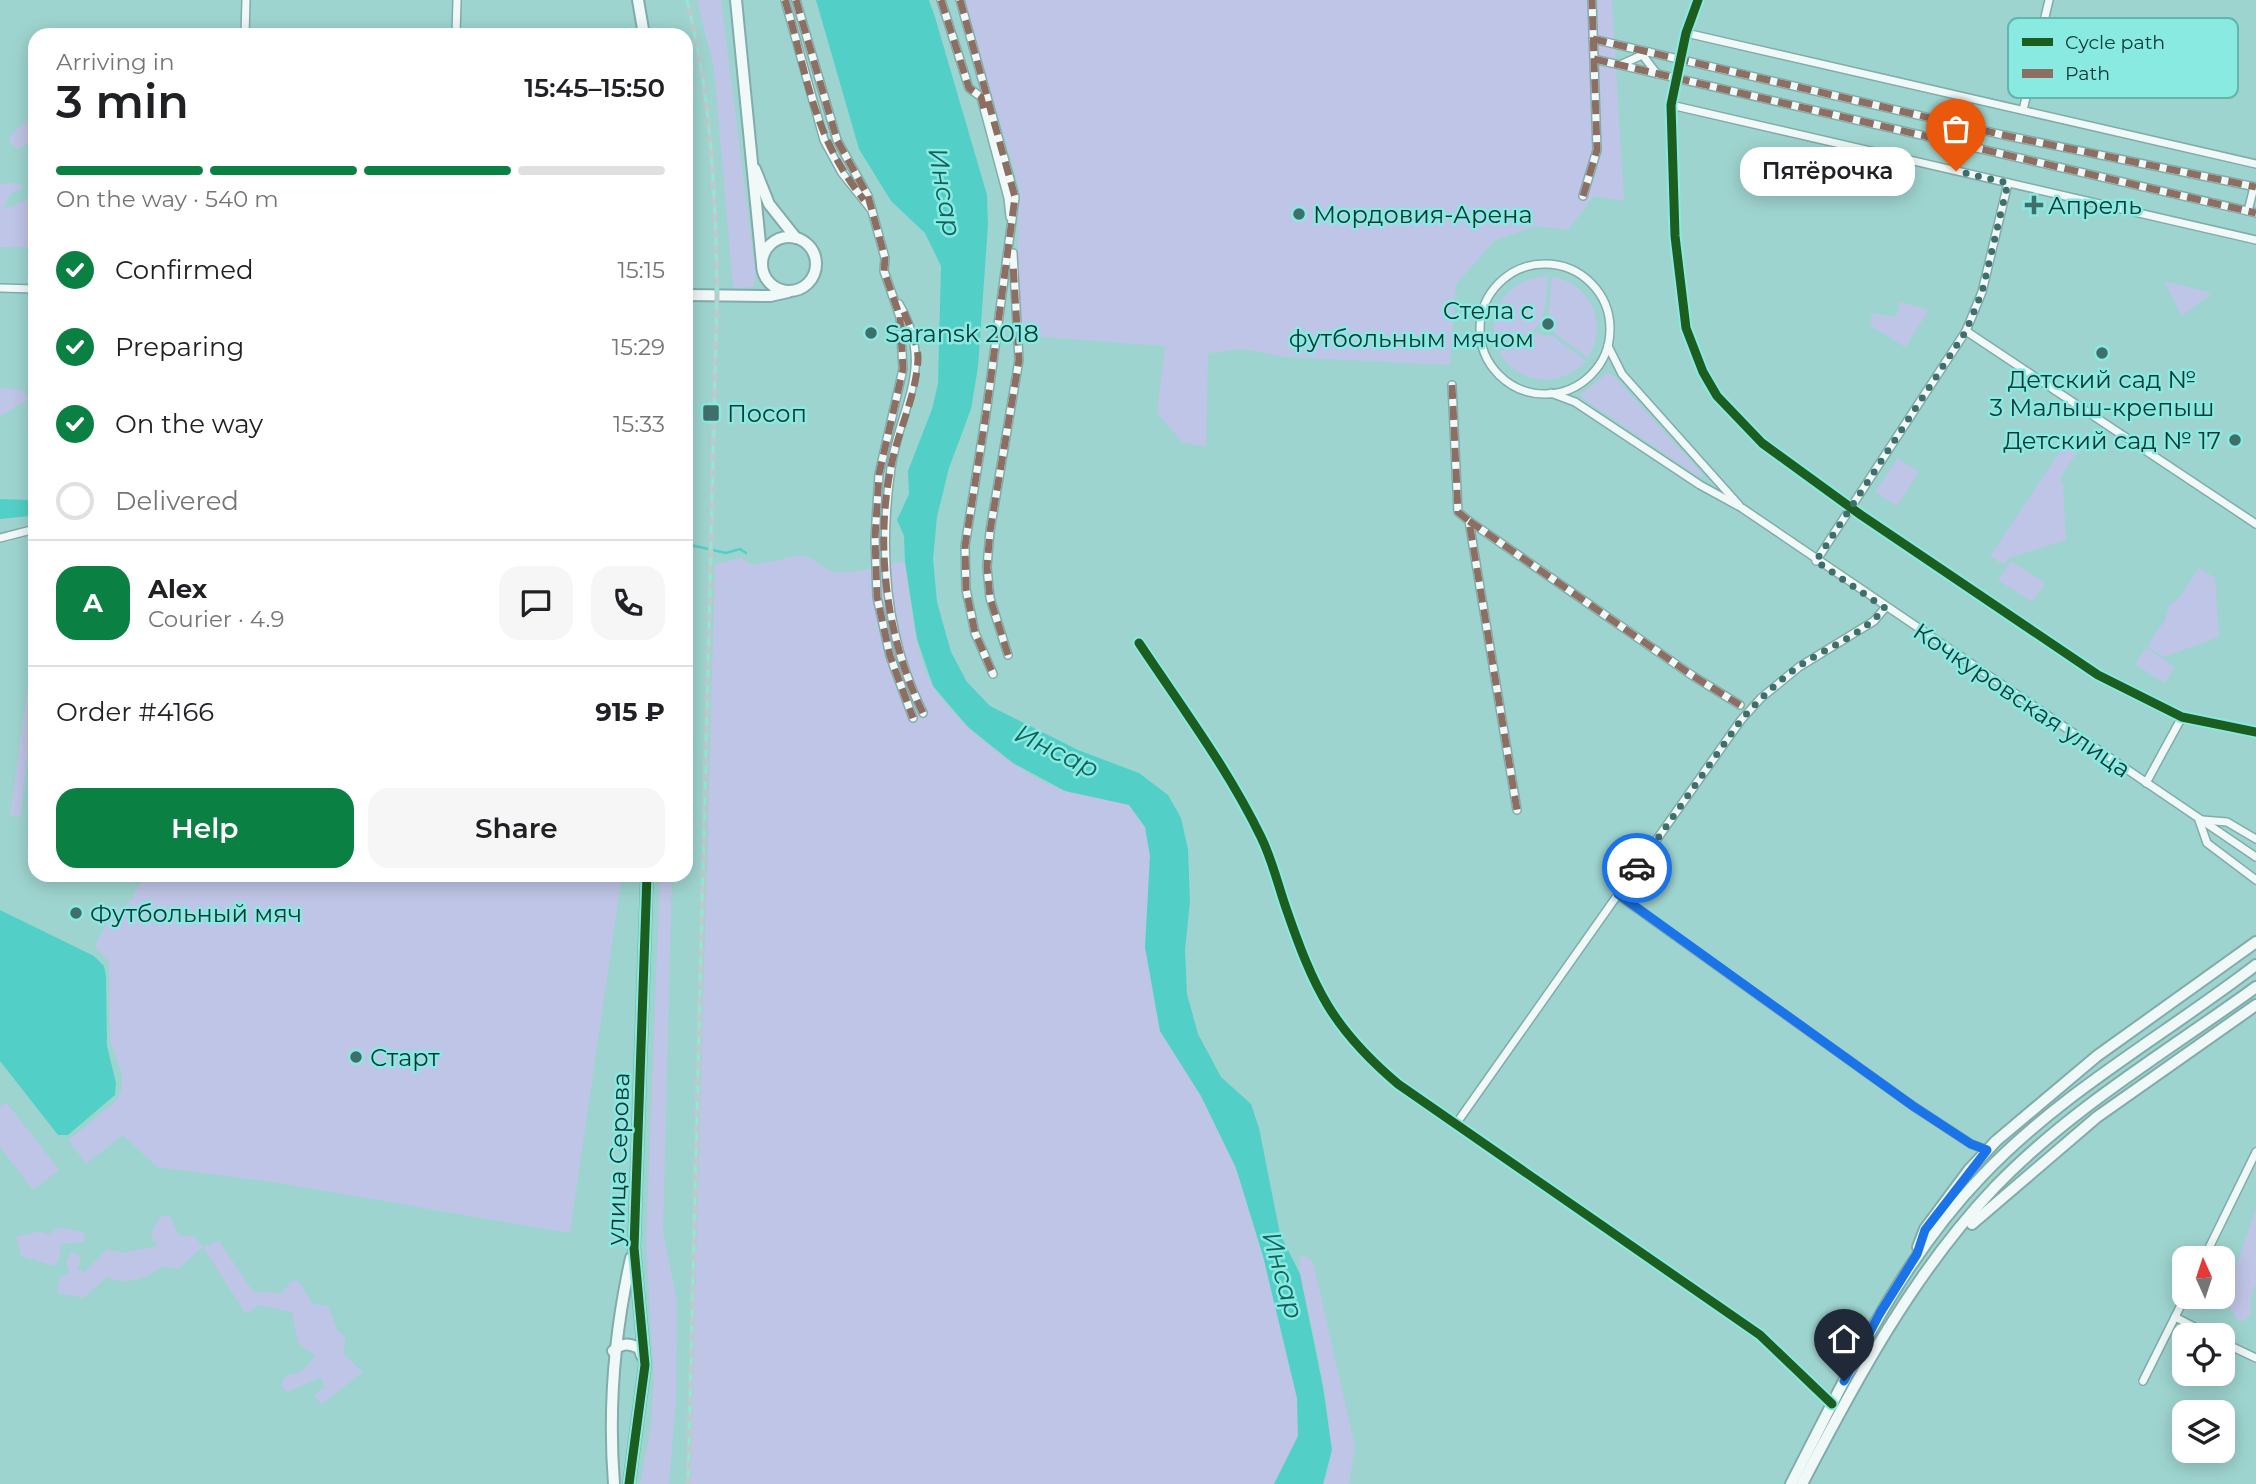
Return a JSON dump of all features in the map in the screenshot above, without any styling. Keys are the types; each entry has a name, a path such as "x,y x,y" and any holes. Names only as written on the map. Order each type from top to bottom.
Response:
{"street":[{"path":"246,0 246,28"},
{"path":"456,28 457,0"},
{"path":"638,0 643,28"},
{"path":"736,0 762,267 776,288 791,291"},
{"path":"785,0 824,139 842,173 872,211"},
{"path":"796,0 836,140 868,197 890,288 900,317 903,369 879,474 875,538 877,597 890,656 913,718"},
{"path":"941,0 969,88 981,97 1008,198 1012,236 1019,360 987,567 990,598 1007,655"},
{"path":"960,0 1015,197 1012,236 965,546 966,589 975,634 993,674"},
{"path":"1583,196 1597,150 1592,0"},
{"path":"1698,0 1679,60 1671,105 1677,272 1686,328 1695,354 1717,396 1738,421 1762,443 1851,508 2098,676 2182,717 2256,732"},
{"path":"2045,18 2049,0"},
{"path":"1686,33 2256,163"},
{"path":"1593,39 2003,135 2255,187 2252,212 1657,74 1630,65 1594,59"},
{"path":"1616,44 1630,65"},
{"path":"1630,65 1643,52"},
{"path":"1643,52 1657,74"},
{"path":"2023,110 2026,98"},
{"path":"1671,105 2256,240"},
{"path":"693,295 770,296 791,291 806,285 816,264 811,248 796,238 769,204 751,160"},
{"path":"1816,561 1966,331 1982,292 2008,183"},
{"path":"748,296 760,284 763,255 773,242 780,238 796,238"},
{"path":"1538,264 1551,264 1576,271 1586,278 1602,298 1610,322 1608,346 1599,366 1583,382 1551,393 1527,391 1505,379 1496,370 1483,348 1481,336 1483,311 1488,299 1504,279 1514,272 1538,264"},
{"path":"0,288 28,289"},
{"path":"890,288 905,314 918,357 891,464 884,540 899,653 907,682 923,713"},
{"path":"1966,331 2256,524"},
{"name":"Кочкуровская улица","path":"1608,346 1622,374 1742,508"},
{"path":"1452,385 1458,512 1693,676 1740,705"},
{"name":"Кочкуровская улица","path":"1551,393 1575,402 1700,485 1742,508 2255,859"},
{"path":"1469,521 1517,810"},
{"path":"0,538 28,531"},
{"path":"1456,1124 1755,704 1799,667 1874,621 1885,608"},
{"path":"1139,643 1229,779 1262,839 1316,988 1341,1030 1398,1084 1760,1335 1832,1404"},
{"path":"2146,782 2182,717"},
{"name":"Кочкуровская улица","path":"2199,819 2227,822 2256,839"},
{"name":"Кочкуровская улица","path":"2199,819 2207,843 2256,880"},
{"name":"улица Серова","path":"629,1484 635,1460 645,1365 634,1248 647,882"},
{"path":"1618,894 1913,1106 1971,1144 1987,1150"},
{"path":"1917,1254 1925,1230 1987,1150 2097,1056 2256,942"},
{"path":"1791,1484 1880,1313 1917,1254 1959,1201 2021,1138 2101,1074 2256,965"},
{"path":"1802,1484 1842,1408 1933,1262 1987,1195 2034,1151 2131,1074 2256,987"},
{"path":"1933,1262 1949,1251 1979,1215 2097,1117 2256,1005"},
{"path":"2210,1246 2256,1152"},
{"name":"улица Серова","path":"614,1484 611,1443 613,1351 634,1248"},
{"path":"2143,1381 2179,1309"},
{"path":"2175,1317 2187,1323"},
{"path":"613,1351 621,1344 631,1344 639,1348 645,1365"},
{"path":"2235,1348 2256,1358"}],"shaded area":[{"path":"697,0 721,0 756,277 753,287 733,288 714,69"},
{"name":"Мордовия-Арена","path":"964,0 1612,0 1624,201 1594,196 1568,230 1537,226 1495,240 1456,284 1450,365 1284,357 1244,349 1208,353 1206,447 1182,442 1157,413 1165,346 1016,335 1019,187"},
{"path":"28,119 28,144 17,149 10,143 10,136"},
{"path":"0,184 21,185 21,189 10,194 3,210 28,199 28,247 0,247"},
{"path":"1548,276 1545,307 1539,324 1525,335 1498,349 1494,322 1503,299 1522,283"},
{"path":"1552,277 1577,288 1592,307 1597,332 1588,358 1553,332 1553,325 1548,321"},
{"path":"2164,281 2212,293 2182,316"},
{"path":"1900,302 1929,310 1905,347 1870,325 1872,313 1896,317"},
{"path":"1538,332 1543,336 1551,335 1586,361 1564,376 1552,379 1528,377 1517,371 1499,352"},
{"path":"1607,373 1612,374 1703,475 1701,478 1582,398 1581,394"},
{"path":"0,388 22,390 28,400 0,416"},
{"path":"2065,444 2077,452 2059,480 2063,483 2066,540 2009,558 2004,565 1990,556"},
{"path":"1898,458 1919,472 1897,506 1875,492"},
{"path":"803,555 828,570 842,572 905,562 921,658 933,686 958,717 992,748 1031,774 1066,791 1129,805 1145,827 1150,856 1145,947 1160,1031 1201,1096 1236,1168 1263,1256 1297,1398 1298,1436 1274,1484 690,1484 715,564 741,558 753,565"},
{"path":"2011,561 2045,583 2032,602 1998,580"},
{"path":"2199,568 2215,578 2219,637 2164,657 2147,646 2165,620 2169,605 2181,596"},
{"path":"2146,648 2175,667 2164,683 2135,664"},
{"path":"28,685 28,757 20,817 10,815"},
{"name":"Старт","path":"141,882 621,882 570,1233 272,1182 157,1167 123,1135 86,1164 69,1140 118,1099 122,1088 122,1075 110,1039 109,961 95,947 115,907 122,908 130,902"},
{"path":"660,882 672,882 663,1232 677,1300 676,1400 669,1484 640,1484 651,1425 654,1381 646,1245"},
{"path":"6,1102 59,1170 33,1190 0,1147 0,1107"},
{"path":"2256,1208 2256,1281 2251,1299 2251,1314 2244,1321 2238,1321 2230,1309 2235,1309 2235,1269"},
{"path":"169,1215 180,1236 194,1236 203,1247 178,1269 164,1266 143,1278 129,1281 107,1277 84,1298 57,1293 60,1277 69,1273 66,1262 71,1251 81,1257 77,1269 85,1272 107,1249 123,1253 157,1246 151,1234 160,1217"},
{"path":"60,1227 85,1233 84,1242 61,1244 60,1257 54,1266 21,1256 16,1237 38,1231 49,1234"},
{"path":"219,1241 253,1292 282,1293 291,1281 298,1281 313,1304 328,1306 338,1332 346,1337 343,1354 363,1372 321,1404 314,1395 324,1388 322,1377 287,1392 281,1385 285,1376 301,1372 315,1356 298,1343 292,1312 259,1305 246,1314 203,1247"},
{"path":"1303,1255 1313,1262 1355,1446 1349,1484 1323,1484 1329,1466 1328,1413 1300,1274 1299,1258"}],"water":[{"name":"Инсар","path":"816,0 929,0 935,17 987,195 988,225 978,367 971,409 949,468 937,517 933,559 937,602 951,652 967,682 990,706 1078,750 1139,773 1168,795 1181,818 1188,849 1190,901 1185,950 1187,994 1198,1034 1221,1077 1251,1104 1259,1128 1280,1234 1300,1274 1323,1387 1332,1450 1323,1484 1274,1484 1298,1436 1297,1398 1263,1256 1236,1168 1201,1096 1160,1031 1145,947 1150,856 1145,827 1129,805 1065,791 1013,763 968,727 933,686 917,639 905,562 904,536 897,520 909,494 908,471 932,409 938,384 941,266 925,233 891,201 859,149"},
{"path":"0,499 28,500 28,516 0,519"},
{"path":"0,910 94,956 104,966 107,1046 116,1083 115,1095 68,1135 58,1135 0,1061"}],"waterway":[{"path":"693,546 726,553 740,549 746,553"}],"railway":[{"path":"687,0 702,73 711,147 717,295 688,1484"}],"marked path":[{"path":"785,0 822,128 833,152 864,200"},
{"path":"796,0 837,140 868,196 885,258 884,271 900,317 903,369 879,474 875,538 877,597 890,656 913,718"},
{"path":"941,0 969,88 981,97 984,109"},
{"path":"960,0 1015,197 965,546 966,589 975,633 993,674"},
{"path":"1583,196 1597,150 1592,0"},
{"path":"1593,39 2003,135 2256,187"},
{"path":"1594,59 2256,213"},
{"path":"1008,655 990,598 987,567 990,531 1019,360 1013,263"},
{"path":"904,312 918,353 917,371 892,462 884,525 884,558 892,622 900,654 923,713"},
{"path":"1452,385 1458,512 1469,521 1517,810"},
{"path":"1469,521 1693,676 1740,705"}],"cycle path":[{"path":"1698,0 1686,33 1671,105 1675,236 1686,328 1703,372 1717,396 1762,443 1861,515 2098,675 2182,717 2256,732"},
{"path":"1139,643 1234,787 1261,837 1316,985 1341,1025 1375,1064 1398,1084 1760,1335 1832,1404"},
{"path":"629,1484 645,1365 634,1248 647,882"}],"way so far":[{"path":"1637,868 1741,720 1761,698 1799,667 1874,621 1885,608 1816,561 1966,331 1982,292 2008,183 1956,171"}],"place":[{"name":"Пятёрочка","path":"1956,171"},
{"name":"Апрель","path":"2034,205"},
{"name":"Мордовия-Арена","path":"1299,214"},
{"name":"Стела с футбольным мячом","path":"1548,324"},
{"name":"Saransk 2018","path":"871,333"},
{"name":"Детский сад № 3 Малыш-крепыш","path":"2102,353"},
{"name":"Посоп","path":"711,413"},
{"name":"Детский сад № 17","path":"2235,440"},
{"name":"Футбольный мяч","path":"76,913"},
{"name":"Старт","path":"356,1057"}],"route":[{"path":"1637,868 1618,894 1913,1106 1971,1144 1987,1150 1925,1230 1917,1254 1880,1313 1844,1381"}]}
